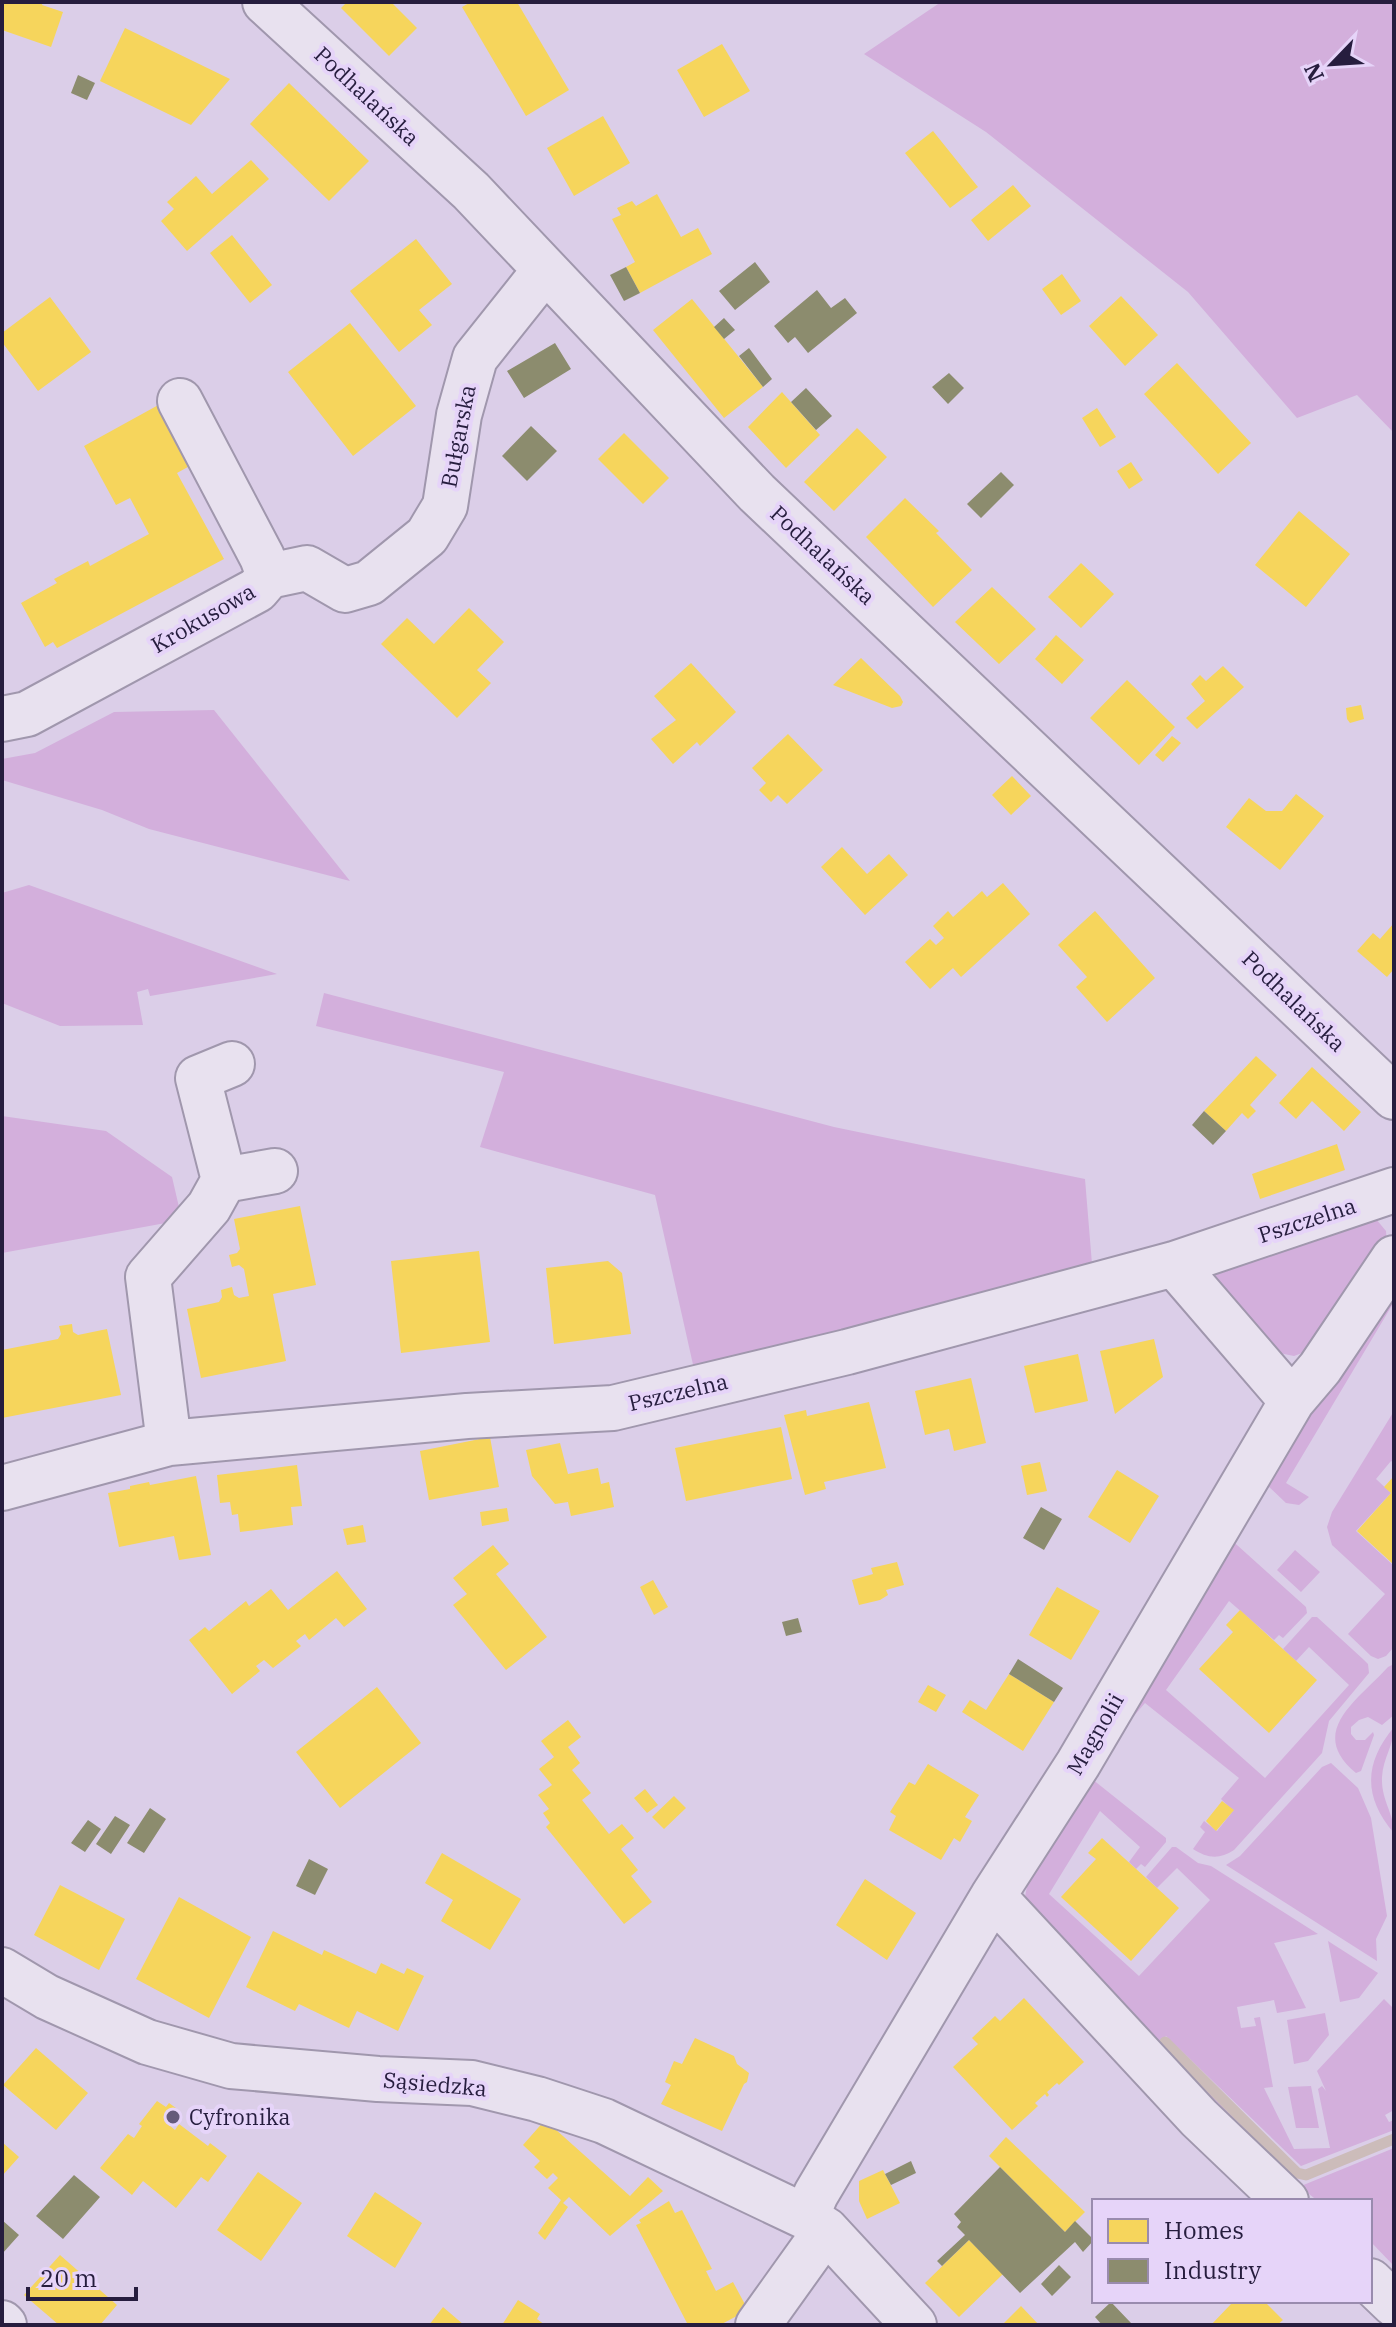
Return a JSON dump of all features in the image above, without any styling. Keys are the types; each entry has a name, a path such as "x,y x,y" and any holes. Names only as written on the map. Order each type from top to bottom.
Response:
{"street":[{"name":"Podhalańska","path":"265,2 471,191 757,493 1394,1097"},
{"name":"Bułgarska","path":"269,576 307,568 345,590 369,583 427,536 445,506 459,415 475,358 545,270"},
{"name":"Krokusowa","path":"2,719 27,714 41,707 257,590 269,576 180,401"},
{"path":"169,1443 148,1277 209,1207 224,1180 198,1078 232,1064"},
{"path":"224,1180 275,1171"},
{"name":"Pszczelna","path":"2,1488 169,1443 467,1416 613,1408 847,1352 1174,1264 1394,1190"},
{"name":"Magnolii","path":"758,2325 816,2223 816,2194 993,1896 1078,1764 1292,1401 1320,1368 1394,1258"},
{"path":"1174,1264 1292,1401"},
{"path":"993,1896 1199,2118 1284,2199"},
{"name":"Sąsiedzka","path":"2,1970 47,1997 147,2042 231,2066 378,2079 472,2083 537,2099 604,2121 816,2223 914,2325"},
{"path":"1372,2283 1394,2304"}],"shaded area":[{"path":"941,2 1394,2 1394,433 1357,395 1297,418 1188,292 986,132 864,54"},
{"path":"214,710 350,881 149,829 102,810 2,780 2,759 35,753 114,712"},
{"path":"29,885 277,974 150,996 148,989 137,992 143,1025 60,1026 2,1003 2,893"},
{"path":"324,993 834,1127 1085,1179 1092,1264 694,1369 655,1195 480,1147 504,1072 316,1026"},
{"path":"2,1116 106,1131 172,1177 182,1220 2,1253"},
{"path":"1376,1219 1386,1231 1387,1245 1310,1350 1294,1356 1274,1352 1215,1290 1222,1258"},
{"path":"1394,1277 1394,1302 1286,1483 1309,1497 1299,1505 1286,1503 1267,1485 1298,1417"},
{"path":"1394,1411 1394,1463 1391,1461 1376,1479 1391,1493 1356,1531 1394,1566 1394,1647 1378,1659 1348,1634 1385,1594 1332,1545 1327,1527 1332,1512"},
{"path":"1227,1536 1306,1607 1307,1613 1283,1638 1279,1635 1274,1640 1229,1601 1166,1690 1265,1778 1349,1685 1309,1647 1296,1661 1283,1649 1312,1617 1317,1617 1364,1660 1369,1673 1329,1721 1322,1753 1234,1850 1213,1857 1193,1849 1205,1832 1200,1827 1204,1821 1217,1831 1233,1811 1221,1799 1239,1778 1145,1703 1127,1724 1125,1712"},
{"path":"1295,1550 1320,1572 1301,1592 1277,1570"},
{"path":"1394,1664 1394,1715 1382,1725 1368,1717 1351,1727 1351,1734 1356,1740 1365,1740 1373,1732 1374,1735 1361,1771 1356,1773 1342,1758 1336,1744 1336,1730 1352,1704"},
{"path":"1394,1727 1382,1777 1394,1833 1377,1806 1371,1780 1377,1754"},
{"path":"1331,1763 1358,1788 1371,1818 1387,1916 1376,1939 1377,1961 1226,1865 1240,1856 1322,1767"},
{"path":"1087,1775 1166,1838 1166,1842 1145,1867 1141,1864 1136,1869 1129,1862 1140,1847 1100,1811 1049,1894 1139,1976 1210,1900 1177,1868 1157,1888 1146,1877 1172,1847 1198,1863 1211,1866 1318,1934 1274,1943 1306,2008 1277,2013 1274,2000 1237,2007 1241,2028 1256,2026 1254,2018 1260,2017 1273,2087 1264,2088 1294,2149 1330,2148 1318,2089 1322,2086 1326,2091 1317,2071 1384,1999 1394,2009 1394,2110 1385,2115 1389,2122 1394,2120 1394,2130 1301,2166 1166,2036 1160,2042 1301,2186 1394,2148 1394,2266 1372,2243 1372,2199 1315,2199 1204,2113 1111,2009 1025,1897 1030,1870"},
{"path":"1328,1941 1378,1973 1359,1998 1340,2002"},
{"path":"1325,2013 1329,2035 1308,2061 1294,2064 1287,2020"},
{"path":"1311,2086 1319,2128 1296,2128 1288,2087"}],"building: Homes":[{"path":"2,2 43,2 42,5 63,12 51,47 2,30"},
{"path":"347,2 391,2 417,28 389,56 341,8"},
{"path":"471,2 517,2 569,90 526,116 462,7"},
{"path":"125,28 230,79 191,125 100,81"},
{"path":"722,44 750,91 704,117 677,70"},
{"path":"289,83 369,161 329,201 250,124"},
{"path":"603,116 630,163 574,196 547,148"},
{"path":"933,131 978,187 950,208 905,153"},
{"path":"251,160 269,179 187,251 161,221 174,209 167,202 196,176 212,194"},
{"path":"1013,185 1031,206 988,241 971,220"},
{"path":"657,194 681,237 698,228 712,254 640,293 626,267 635,262 612,219 621,215 617,208 632,201 636,206"},
{"path":"232,235 272,285 250,303 210,253"},
{"path":"416,239 452,284 419,310 432,325 399,352 350,291"},
{"path":"1062,274 1081,301 1061,315 1042,289"},
{"path":"1121,296 1158,335 1125,366 1089,326"},
{"path":"50,297 91,352 38,391 2,342 2,333"},
{"path":"692,299 763,387 724,418 653,330"},
{"path":"350,323 416,406 353,456 288,372"},
{"path":"1177,363 1251,443 1218,474 1144,394"},
{"path":"782,392 820,435 786,468 748,427"},
{"path":"162,403 195,463 177,473 224,559 57,648 53,642 45,647 21,603 57,583 54,579 88,561 90,566 149,534 130,498 116,505 84,446"},
{"path":"1097,408 1116,437 1100,447 1082,418"},
{"path":"857,428 887,457 834,511 804,482"},
{"path":"624,433 669,478 643,504 598,459"},
{"path":"1131,462 1143,480 1129,489 1117,471"},
{"path":"905,498 939,531 936,533 972,570 933,607 866,537"},
{"path":"1299,511 1350,554 1306,607 1255,565"},
{"path":"1081,563 1114,594 1081,628 1048,597"},
{"path":"992,587 1036,629 999,664 955,622"},
{"path":"469,608 504,642 477,670 491,683 457,718 381,644 407,618 434,644"},
{"path":"1056,635 1084,660 1062,684 1035,659"},
{"path":"861,658 900,696 901,706 892,708 833,685"},
{"path":"691,663 736,712 700,746 697,742 673,764 651,739 676,720 654,696"},
{"path":"1223,666 1244,687 1197,729 1186,718 1205,701 1191,684 1200,675 1206,681"},
{"path":"1127,680 1175,727 1139,765 1090,718"},
{"path":"1361,705 1364,719 1350,723 1346,708"},
{"path":"788,734 823,770 787,804 778,795 771,802 759,790 766,783 752,768"},
{"path":"1172,736 1181,743 1163,762 1155,755"},
{"path":"1012,776 1031,796 1011,815 992,795"},
{"path":"1296,794 1324,816 1280,870 1226,827 1249,798 1266,811 1282,811"},
{"path":"842,847 867,874 889,854 908,875 865,915 821,867"},
{"path":"1003,883 1030,914 961,977 953,968 930,989 905,962 930,939 936,945 944,938 933,926 948,911 953,917 982,891 987,897"},
{"path":"1095,911 1155,978 1107,1022 1076,987 1087,977 1058,945"},
{"path":"1394,923 1394,969 1387,977 1357,951 1373,933 1380,939"},
{"path":"1256,1056 1277,1075 1250,1105 1256,1111 1248,1119 1242,1113 1226,1131 1204,1111"},
{"path":"1312,1067 1361,1112 1344,1131 1312,1101 1296,1119 1279,1103"},
{"path":"1337,1144 1345,1170 1260,1199 1252,1174"},
{"path":"300,1206 316,1285 273,1294 286,1361 201,1378 187,1309 219,1302 221,1290 232,1287 234,1295 239,1298 249,1296 244,1269 239,1265 232,1267 229,1255 240,1249 234,1219"},
{"path":"479,1251 490,1342 401,1353 391,1261"},
{"path":"608,1261 622,1273 631,1334 554,1344 546,1268"},
{"path":"72,1324 73,1332 78,1335 107,1329 121,1395 2,1418 2,1350 58,1339 61,1334 59,1326"},
{"path":"1154,1339 1163,1377 1115,1414 1100,1351"},
{"path":"1078,1354 1088,1401 1035,1413 1024,1366"},
{"path":"971,1378 986,1443 954,1451 949,1429 925,1435 915,1391"},
{"path":"869,1402 886,1468 824,1482 826,1489 805,1495 784,1415 806,1410 807,1416"},
{"path":"781,1427 792,1479 686,1501 675,1448"},
{"path":"490,1437 499,1487 429,1500 420,1451"},
{"path":"560,1443 568,1474 598,1468 601,1484 609,1482 614,1507 571,1516 568,1502 555,1504 532,1476 526,1450"},
{"path":"1040,1462 1047,1491 1027,1495 1021,1466"},
{"path":"297,1465 302,1506 291,1507 293,1525 240,1532 238,1514 232,1515 230,1502 220,1503 217,1475"},
{"path":"1117,1470 1159,1496 1130,1543 1088,1517"},
{"path":"196,1476 211,1555 179,1560 174,1536 119,1547 108,1493 149,1482 150,1485"},
{"path":"1394,1476 1394,1565 1357,1531 1391,1493 1384,1487"},
{"path":"507,1508 509,1521 482,1526 480,1512"},
{"path":"363,1525 366,1542 347,1545 343,1529"},
{"path":"493,1545 509,1564 496,1574 547,1637 506,1670 453,1605 467,1594 453,1578"},
{"path":"897,1562 904,1585 886,1590 888,1595 880,1600 859,1605 852,1580 873,1574 871,1568"},
{"path":"337,1571 367,1609 344,1627 336,1618 309,1640 305,1634 296,1641 301,1646 273,1668 264,1660 256,1666 260,1671 232,1694 189,1640 205,1627 209,1631 246,1601 249,1606 271,1589 288,1610"},
{"path":"653,1580 668,1607 654,1615 640,1587"},
{"path":"1057,1587 1100,1611 1071,1660 1029,1635"},
{"path":"1240,1610 1317,1680 1269,1733 1199,1669 1233,1632 1226,1625"},
{"path":"1009,1674 1054,1702 1023,1751 962,1712 970,1700 986,1710"},
{"path":"928,1685 946,1695 936,1712 918,1702"},
{"path":"377,1687 421,1743 340,1808 296,1752"},
{"path":"568,1720 581,1737 568,1747 580,1763 572,1770 591,1793 582,1800 609,1834 622,1824 634,1838 621,1849 638,1870 631,1876 652,1902 624,1924 546,1827 550,1823 543,1813 549,1809 538,1795 552,1785 539,1769 554,1757 541,1741"},
{"path":"928,1764 979,1795 965,1817 972,1821 960,1842 954,1838 941,1860 889,1830 896,1816 890,1812 909,1782 915,1785"},
{"path":"645,1789 658,1805 647,1813 634,1798"},
{"path":"674,1796 686,1808 664,1829 652,1817"},
{"path":"1222,1801 1234,1810 1216,1831 1206,1821"},
{"path":"1102,1838 1179,1908 1131,1961 1061,1897 1096,1859 1088,1853"},
{"path":"442,1853 521,1899 490,1950 441,1921 453,1900 425,1883"},
{"path":"865,1879 916,1913 887,1960 836,1925"},
{"path":"60,1885 125,1919 99,1970 34,1935"},
{"path":"179,1897 251,1937 209,2018 136,1979"},
{"path":"273,1931 322,1955 324,1950 376,1974 381,1963 404,1974 407,1968 424,1976 398,2031 357,2011 349,2028 299,2004 295,2011 246,1987"},
{"path":"1024,1998 1084,2062 1047,2092 1047,2097 1045,2094 1035,2103 1038,2106 1012,2130 953,2067 978,2044 972,2038 995,2016 1000,2021"},
{"path":"695,2038 734,2056 737,2064 749,2073 722,2131 661,2104 671,2085 665,2082 674,2061 682,2064"},
{"path":"36,2048 88,2093 56,2130 3,2085"},
{"path":"157,2101 166,2107 169,2103 180,2111 169,2125 175,2130 179,2124 227,2156 208,2182 201,2177 176,2208 143,2181 132,2195 100,2168 128,2134 134,2138 142,2126 139,2124"},
{"path":"545,2120 630,2196 648,2177 663,2191 610,2236 569,2197 563,2203 568,2207 545,2240 538,2233 561,2200 548,2188 558,2178 553,2173 547,2179 534,2167 540,2161 523,2145"},
{"path":"1006,2137 1085,2212 1065,2232 989,2156"},
{"path":"2,2142 19,2157 2,2176"},
{"path":"883,2170 900,2203 867,2219 859,2201 859,2181"},
{"path":"258,2172 302,2203 261,2261 217,2230"},
{"path":"375,2192 422,2223 395,2268 347,2236"},
{"path":"669,2201 675,2213 682,2210 712,2269 706,2271 716,2291 733,2282 748,2310 720,2325 688,2325 636,2225"},
{"path":"969,2240 1003,2274 959,2317 925,2283"},
{"path":"60,2255 117,2305 100,2325 59,2325 24,2295"},
{"path":"518,2300 540,2314 537,2319 545,2325 502,2325"},
{"path":"1266,2303 1283,2320 1277,2325 1211,2325 1231,2304"},
{"path":"1021,2306 1039,2325 1002,2325"},
{"path":"443,2307 464,2325 429,2325"}],"building: Industry":[{"path":"78,75 95,83 87,100 71,93"},
{"path":"755,262 770,282 735,310 719,291"},
{"path":"626,267 640,293 624,301 610,275"},
{"path":"817,290 831,308 845,298 857,313 808,353 795,337 788,343 774,326"},
{"path":"724,318 735,330 724,339 714,327"},
{"path":"555,343 571,369 524,398 507,371"},
{"path":"749,348 772,379 763,387 739,356"},
{"path":"949,373 964,388 948,404 932,387"},
{"path":"806,388 832,416 816,430 791,402"},
{"path":"531,426 557,451 527,481 502,456"},
{"path":"1001,472 1014,485 981,518 967,504"},
{"path":"1204,1111 1226,1131 1213,1145 1192,1125"},
{"path":"1041,1507 1062,1519 1044,1550 1023,1538"},
{"path":"798,1618 802,1632 786,1636 782,1622"},
{"path":"1018,1659 1063,1688 1054,1702 1009,1674"},
{"path":"150,1808 166,1819 144,1853 127,1843"},
{"path":"115,1816 130,1825 111,1854 96,1844"},
{"path":"88,1820 101,1829 85,1852 71,1843"},
{"path":"309,1859 328,1869 315,1895 296,1886"},
{"path":"911,2161 916,2173 891,2185 885,2174"},
{"path":"1000,2167 1065,2232 1075,2221 1092,2238 1092,2242 1083,2252 1075,2242 1020,2293 969,2240 942,2266 937,2261 965,2235 957,2227 961,2222 954,2214"},
{"path":"74,2175 100,2197 63,2239 36,2216"},
{"path":"2,2220 19,2235 2,2254"},
{"path":"1059,2265 1071,2277 1052,2296 1041,2284"},
{"path":"1112,2303 1131,2323 1102,2325 1095,2317"}],"waterway":[{"path":"1165,2042 1297,2173 1306,2175 1394,2139"}],"place":[{"name":"Cyfronika","path":"173,2117"}]}
